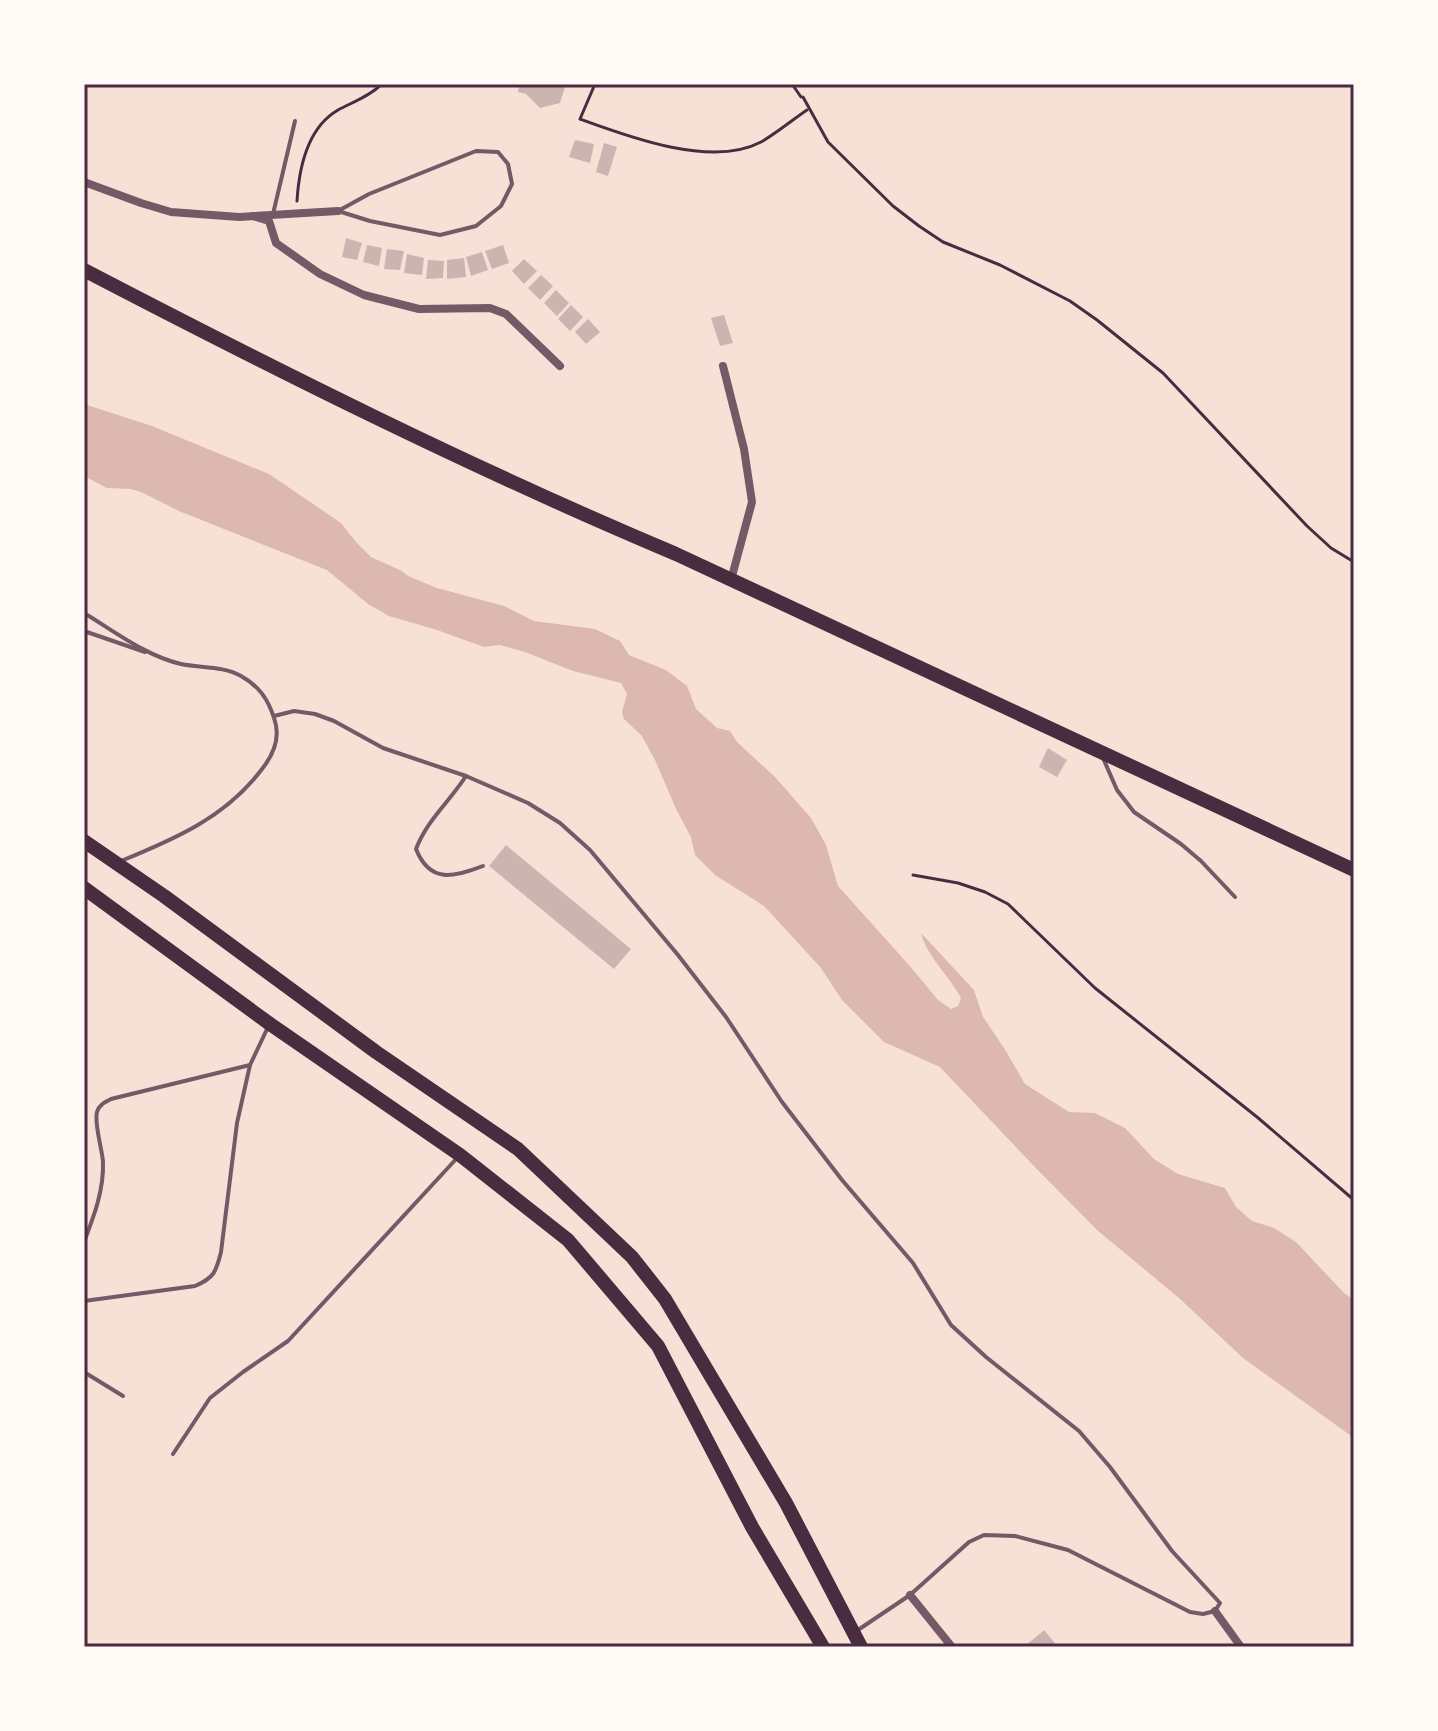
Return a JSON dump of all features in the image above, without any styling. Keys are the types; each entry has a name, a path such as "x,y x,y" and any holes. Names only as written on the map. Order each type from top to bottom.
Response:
{"main road":[{"path":"84,270 310,385 574,511 676,554 1354,870"},
{"path":"84,841 376,1052 518,1149 632,1257 665,1299 786,1503 861,1647"},
{"path":"84,888 270,1024 460,1155 568,1240 658,1346 752,1527 823,1647"}],"street":[{"path":"84,182 171,212 239,217 338,211"},
{"path":"253,216 269,221 276,243 320,274 364,295 419,309 490,308 506,314 560,366"},
{"path":"723,366 744,449 752,502 730,581"},
{"path":"910,1595 952,1647"},
{"path":"1215,1611 1241,1647"}],"lane":[{"path":"273,214 295,121"},
{"path":"476,151 498,152 508,164 512,184 501,206 476,226 440,235 370,221 338,211 369,194 476,151"},
{"path":"84,613 155,655"},
{"path":"84,631 181,664 237,673 254,684 269,702 277,724 277,741 271,758 251,784 227,806 174,839 115,863"},
{"path":"274,716 294,711 315,714 383,748 466,776 528,803 560,823 590,850 678,955 782,1102 842,1180 913,1263 951,1325 1079,1431 1110,1467 1172,1551 1220,1603 1215,1611 1203,1614 1190,1612 1068,1550 1015,1536 984,1535 969,1542 910,1595 853,1633"},
{"path":"1100,752 1117,790 1134,812 1181,844 1235,897"},
{"path":"466,776 436,813 416,849 421,861 441,875 459,875 483,866"},
{"path":"84,1301 195,1286 209,1280 217,1269 237,1123 250,1065 270,1024"},
{"path":"84,1242 99,1198 102,1177 97,1113 100,1106 111,1099 250,1065"},
{"path":"173,1454 210,1398 288,1341 460,1155"},
{"path":"85,1375 123,1396"}],"path":[{"path":"297,212 298,186 314,132 336,111 382,84"},
{"path":"595,84 580,119 636,140 691,150 725,153 760,143 809,109"},
{"path":"792,84 809,109"},
{"path":"803,97 828,142 893,206 943,242 1000,265 1070,301 1097,320 1163,373 1307,526 1331,548 1354,562"},
{"path":"913,875 958,883 1008,904 1095,988 1354,1200"}],"shaded area":[{"path":"84,404 152,426 269,474 341,523 371,557 408,576 437,588 504,606 534,621 595,629 620,641 629,655 666,670 687,686 696,709 717,728 730,731 811,818 826,845 838,886 938,1000 951,1009 958,1006 961,998 928,949 921,933 974,990 983,1017 1025,1084 1069,1112 1095,1113 1125,1128 1154,1159 1178,1174 1225,1188 1236,1207 1252,1221 1274,1228 1296,1242 1354,1300 1354,1438 1243,1358 1179,1298 1097,1230 940,1067 884,1042 842,1000 821,968 764,906 715,875 695,855 691,837 656,762 642,736 624,719 622,712 627,694 621,683 573,671 500,645 484,647 389,616 368,604 327,570 179,511 141,492 107,488 84,476"}],"building":[{"path":"519,84 566,84 560,103 540,108 526,94 518,92"},
{"path":"575,140 594,144 590,163 569,157"},
{"path":"604,143 617,147 608,176 596,172"},
{"path":"346,238 362,243 357,260 342,257"},
{"path":"367,245 382,248 379,266 363,262"},
{"path":"503,245 509,263 492,269 485,251"},
{"path":"387,249 404,251 400,270 384,269"},
{"path":"482,252 488,270 471,276 466,257"},
{"path":"407,254 424,258 422,275 404,273"},
{"path":"464,258 466,277 447,279 447,260"},
{"path":"524,259 537,271 524,284 512,271"},
{"path":"428,260 444,261 443,278 426,279"},
{"path":"541,275 553,286 540,300 528,288"},
{"path":"556,290 569,303 557,316 544,303"},
{"path":"571,305 583,317 570,331 558,319"},
{"path":"724,315 733,343 720,346 711,318"},
{"path":"588,319 600,332 586,344 575,332"},
{"path":"1048,748 1067,760 1057,777 1039,767"},
{"path":"506,845 631,949 614,969 489,866"},
{"path":"1044,1630 1058,1647 1024,1647"}]}
